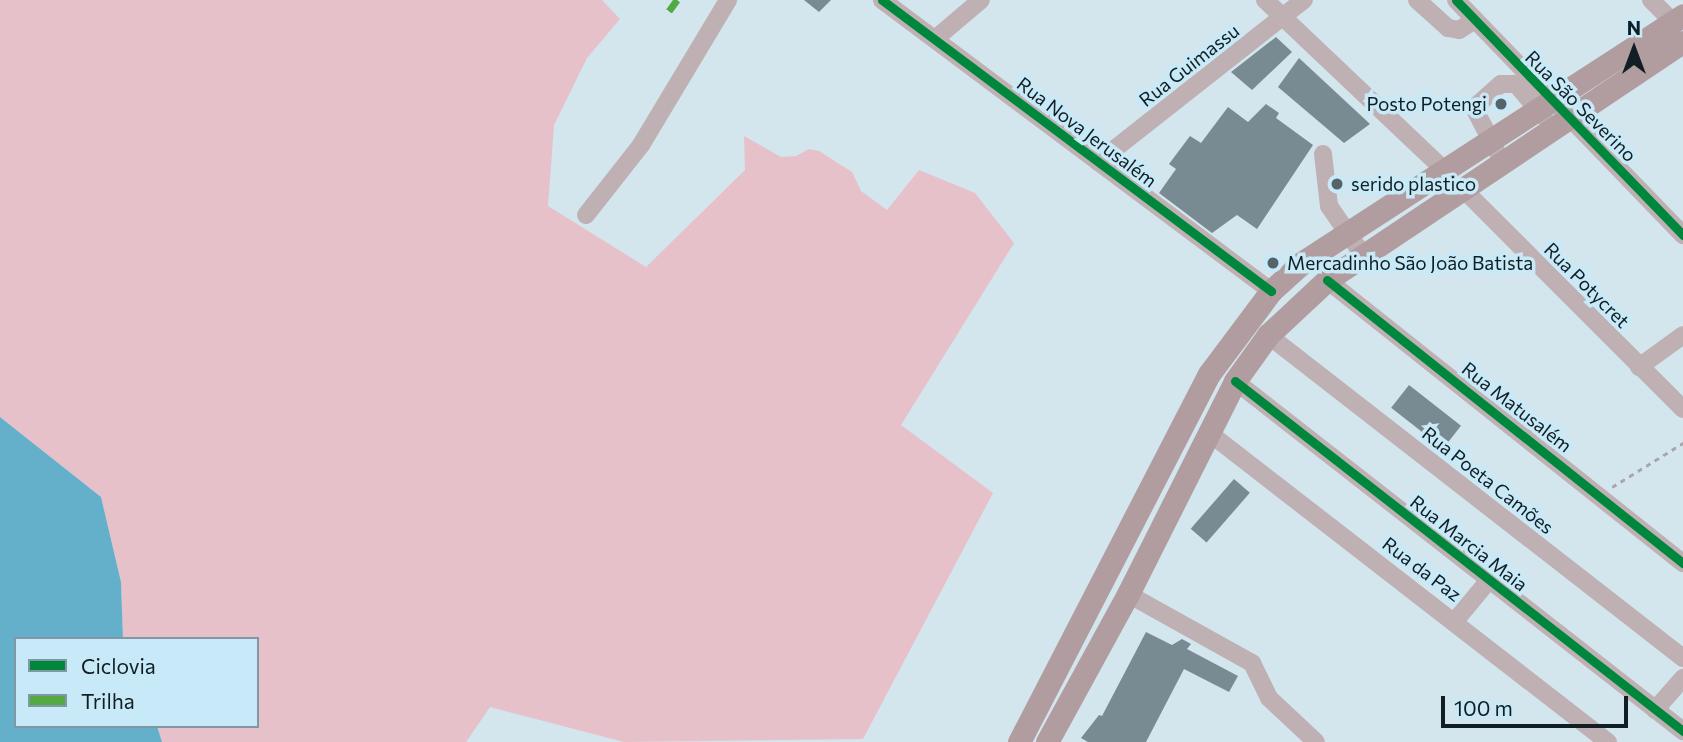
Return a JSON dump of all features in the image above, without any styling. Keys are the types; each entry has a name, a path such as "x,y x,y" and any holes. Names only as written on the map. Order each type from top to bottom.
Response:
{"main road":[{"path":"1019,742 1209,374 1271,291 1303,262 1446,172 1498,151 1553,114 1677,18"},
{"path":"1553,114 1683,42"},
{"path":"1047,742 1128,594 1161,522 1235,381 1268,335 1327,280 1463,189 1498,151"},
{"path":"1139,509 1161,522"}],"street":[{"path":"586,215 641,145 728,0"},
{"name":"Rua Nova Jerusalém","path":"882,0 1271,291"},
{"path":"935,39 981,0"},
{"path":"1265,0 1446,172"},
{"name":"Rua Guimassu","path":"1098,162 1304,0"},
{"path":"1418,0 1448,28 1459,30 1475,20"},
{"name":"Rua São Severino","path":"1456,0 1553,114 1683,235"},
{"path":"1651,0 1677,18"},
{"path":"1498,151 1474,108 1501,84 1516,84 1553,114"},
{"path":"1323,154 1329,206 1363,255"},
{"name":"Rua Potycret","path":"1463,189 1683,410"},
{"name":"Rua Matusalém","path":"1327,280 1683,563"},
{"name":"Rua Poeta Camões","path":"1268,335 1683,658"},
{"path":"1639,367 1683,335"},
{"name":"Rua Marcia Maia","path":"1235,381 1683,731"},
{"name":"Rua da Paz","path":"1208,432 1608,742"},
{"path":"1455,621 1489,580"},
{"path":"1128,594 1252,663 1269,698 1317,742"},
{"path":"1655,710 1683,678"}],"path":[{"path":"1600,495 1683,443"}],"shaded area":[{"path":"0,0 602,0 620,19 587,58 554,125 548,206 646,267 745,170 744,136 781,157 796,156 809,149 819,151 852,172 861,191 887,210 919,170 975,193 1014,243 901,425 993,493 863,739 624,742 490,707 466,742 162,742 158,728 259,728 259,637 123,637 121,582 101,497 0,417"}],"water":[{"path":"0,417 101,497 121,582 123,637 14,637 14,728 158,728 162,742 0,742"}],"building":[{"path":"804,0 831,0 819,12"},
{"path":"1276,37 1292,52 1252,90 1231,72"},
{"path":"1299,58 1370,124 1344,143 1278,87"},
{"path":"1266,104 1279,113 1276,118 1313,145 1257,229 1237,215 1212,233 1159,193 1176,169 1169,164 1190,136 1201,143 1228,107 1248,122"},
{"path":"1409,385 1461,426 1443,448 1391,408"},
{"path":"1234,479 1250,493 1207,543 1191,529"},
{"path":"1146,632 1172,645 1182,639 1191,644 1187,649 1238,676 1229,692 1184,669 1146,742 1088,742 1081,738 1099,715 1102,716"}],"marked path":[{"path":"669,11 677,0"}],"cycle path":[{"path":"882,0 1271,291"},
{"path":"1456,0 1683,235"},
{"path":"1327,280 1683,563"},
{"path":"1235,381 1683,731"}],"place":[{"name":"Posto Potengi","path":"1501,104"},
{"name":"serido plastico","path":"1337,184"},
{"name":"Mercadinho São João Batista","path":"1273,263"}]}
